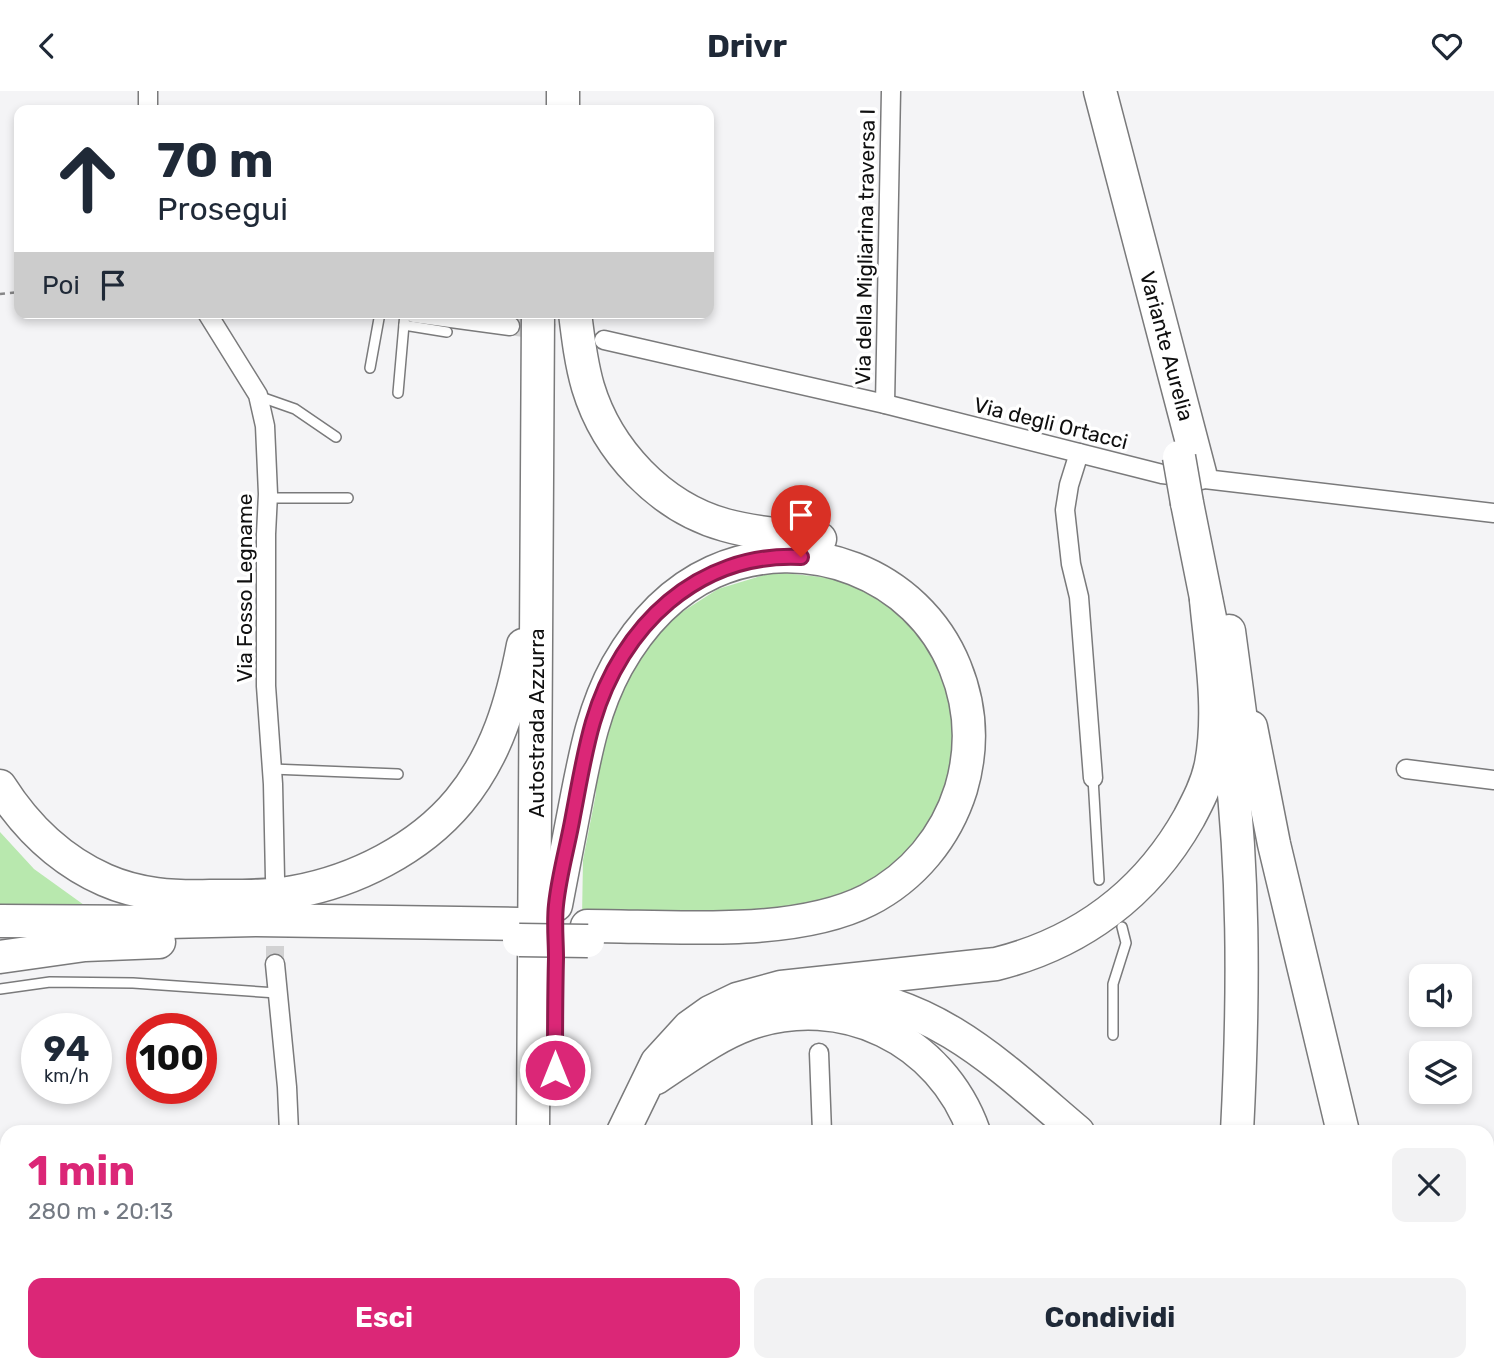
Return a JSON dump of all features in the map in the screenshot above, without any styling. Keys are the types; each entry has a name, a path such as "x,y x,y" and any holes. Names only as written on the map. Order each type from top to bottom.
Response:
{"highway":[{"name":"Variante Aurelia","path":"1084,91 1148,329 1189,465"},
{"name":"Variante Aurelia","path":"1100,91 1189,465 1215,601"},
{"name":"Autostrada Azzurra","path":"555,1125 560,319"},
{"path":"0,815 22,843 46,865 90,891 125,904 153,909 256,920 774,942 826,935 852,928 904,901 927,882 952,854 964,832 981,791 985,769 988,733 982,683 967,644 941,606 904,572 879,557 850,546 819,539 752,531 710,520 673,500 635,468 610,437 593,400 583,365 576,319"},
{"name":"Autostrada Azzurra","path":"524,320 537,568 533,1125"},
{"path":"556,905 585,751 600,701 628,648 668,601 699,579 734,564 789,556 832,561 871,575 916,607 939,636 958,674 966,705 969,743 964,779 953,811 939,836 916,866 869,900 800,922 587,933"},
{"path":"0,786 26,823 52,848 95,875 138,892 193,897 268,895 319,886 369,868 415,840 447,813 474,782 489,757 500,736 516,681 537,568"},
{"path":"648,1084 730,1032 772,1017 824,1013 854,1019 876,1005 1035,953 1092,924 1118,904 1154,870 1171,848 1200,799 1210,767 1214,735 1215,601"},
{"path":"1215,601 1237,821 1242,944 1237,1125"},
{"path":"1215,601 1246,760 1256,881 1259,971 1255,1125"},
{"path":"1215,601 1235,632 1274,844 1341,1125"},
{"path":"0,921 256,920"},
{"path":"0,932 110,933 207,938"},
{"path":"0,957 85,945 207,938 519,932"},
{"path":"626,1125 657,1062 698,1020 723,1005 748,995 781,987 876,1005 908,1020 985,1069 1049,1125"},
{"path":"648,1084 688,1043 744,1016 791,1003 827,1001 899,1007 931,1020 984,1053 1070,1125"},
{"path":"876,1005 944,1077 963,1106 971,1125"}],"street":[{"name":"Via della Migliarina traversa I","path":"885,404 891,91"},
{"name":"Via Fosso Legname","path":"211,319 258,395 265,426 268,498 266,681 275,878"},
{"name":"Via degli Ortacci","path":"604,340 885,404 1162,474 1494,513"},
{"path":"1079,453 1065,510 1071,564 1079,597 1093,778"},
{"path":"1406,769 1494,780"},
{"path":"275,964 289,1125"},
{"path":"819,1053 822,1125"}],"lane":[{"path":"370,368 379,319"},
{"path":"398,393 409,319 447,332"},
{"path":"258,395 295,409 336,437"},
{"path":"268,498 348,498"},
{"path":"272,769 398,774"},
{"path":"1093,778 1098,880"},
{"path":"1114,1035 1113,984 1126,943 1122,927"},
{"path":"0,989 64,982 133,983 276,993"}],"green space":[{"path":"774,572 840,579 876,596 915,629 942,664 964,737 938,823 878,884 811,910 582,917 583,860 596,793 596,761 621,687 647,647 671,619 718,589"},
{"path":"0,832 34,869 91,910 0,909"}],"tunnel":[{"path":"510,326 583,337"},
{"path":"275,915 275,964"}],"route":[{"path":"555,1070 556,905 585,751 600,701 628,648 668,601 687,587 734,564 768,558 801,557"}]}
